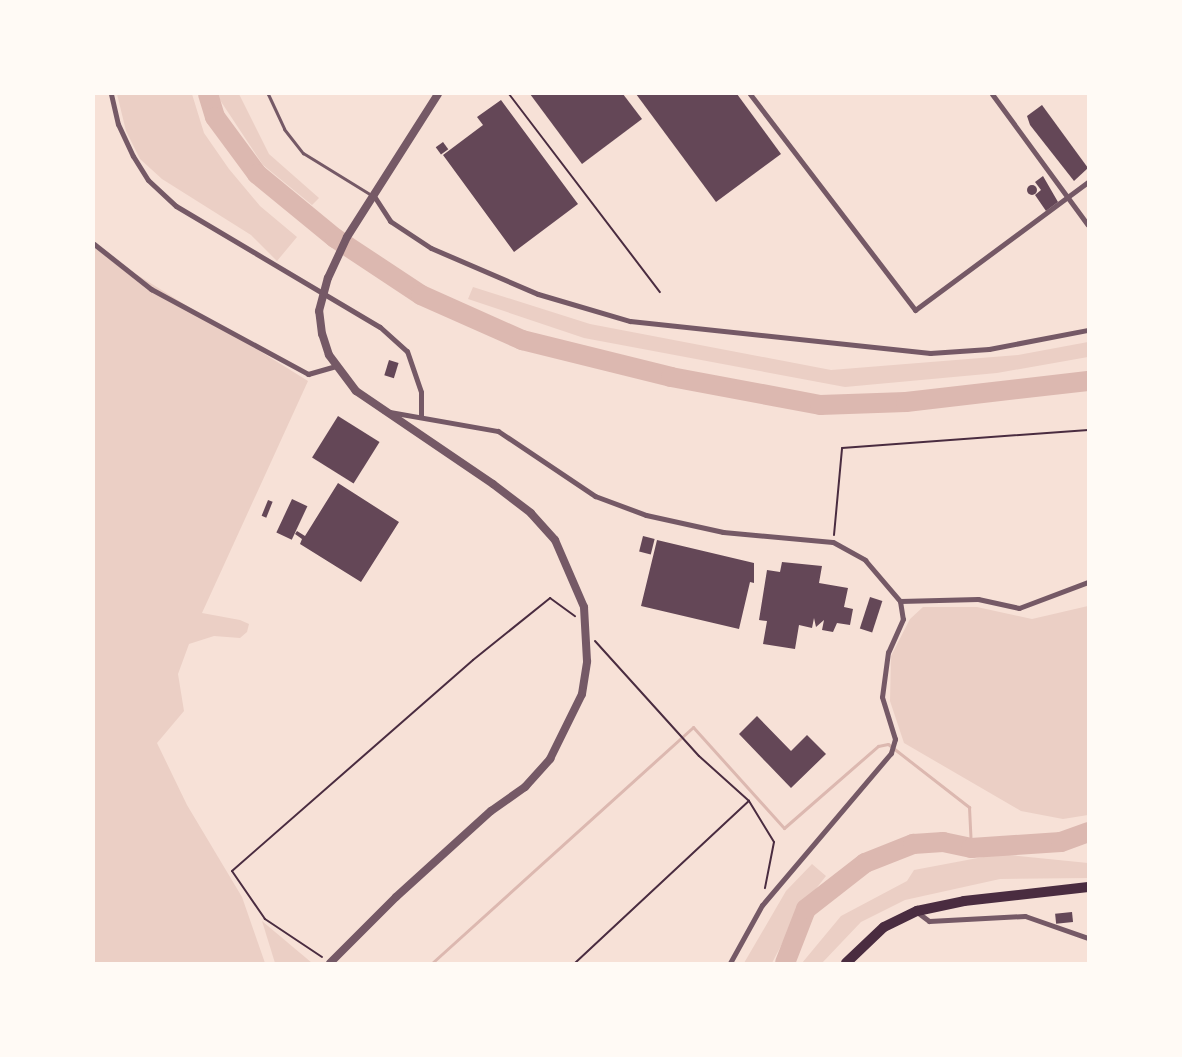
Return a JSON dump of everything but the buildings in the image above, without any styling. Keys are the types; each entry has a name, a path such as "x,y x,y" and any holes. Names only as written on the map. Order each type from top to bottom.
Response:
{"main road":[{"path":"846,963 884,928 917,911 964,901 1088,886"}],"street":[{"path":"111,94 118,124 133,156 148,180 176,206 380,327 407,352 421,392 421,417"},
{"path":"332,962 396,897 491,811 525,787 550,759 582,694 587,628 572,572 555,540 531,513 382,412 356,391 336,366 322,334 323,293 368,204 438,94"},
{"path":"750,94 915,310 1088,182"},
{"path":"992,94 1088,225"},
{"path":"374,196 390,221 431,248 538,294 630,320 930,353 989,349 1088,330"},
{"path":"94,244 151,288 308,374 336,366"},
{"path":"382,412 391,409 421,417 498,430 595,496 646,515 723,532 833,542 866,560 900,601 903,619 888,652 882,697 895,739 891,753 762,905 730,963"},
{"path":"900,601 978,599 1019,608 1088,582"},
{"path":"917,911 929,921 1025,916 1088,938"}],"lane":[{"path":"268,94 284,129 303,153 374,196"}],"path":[{"path":"509,94 660,292"},
{"path":"833,542 842,448 1088,430"},
{"path":"332,962 265,919 232,871 458,672 550,598 587,628 698,756 749,801 774,842 762,905"},
{"path":"576,963 749,801"}],"shaded area":[{"path":"117,94 192,94 204,133 229,169 260,206 297,237 277,261 251,235 162,179 140,159 126,131"},
{"path":"216,94 239,94 269,154 319,198 312,205 263,165"},
{"path":"94,248 308,381 202,613 240,620 249,624 247,632 240,638 214,636 189,644 178,674 184,711 157,743 187,805 242,897 265,963 94,963"},
{"path":"473,287 590,324 831,370 1018,355 1088,342 1088,357 997,373 845,387 584,338 468,299"},
{"path":"1088,606 1088,815 1063,819 1021,811 904,743 890,701 891,656 910,619 923,607 977,607 1032,619"},
{"path":"999,854 1088,863 1088,878 1000,879 905,900 861,922 822,963 802,963 841,916 907,881 914,870"},
{"path":"812,864 826,876 800,909 772,963 744,963 786,891"},
{"path":"262,921 312,963 275,963"}],"waterway":[{"path":"208,94 215,117 257,174 335,238 421,295 522,340 671,377 820,405 906,402 1088,381"},
{"path":"432,963 693,727 784,828 878,746 888,744 969,807 971,848"},
{"path":"785,963 806,909 865,863 913,844 943,842 971,848 1061,842 1088,832"}]}
